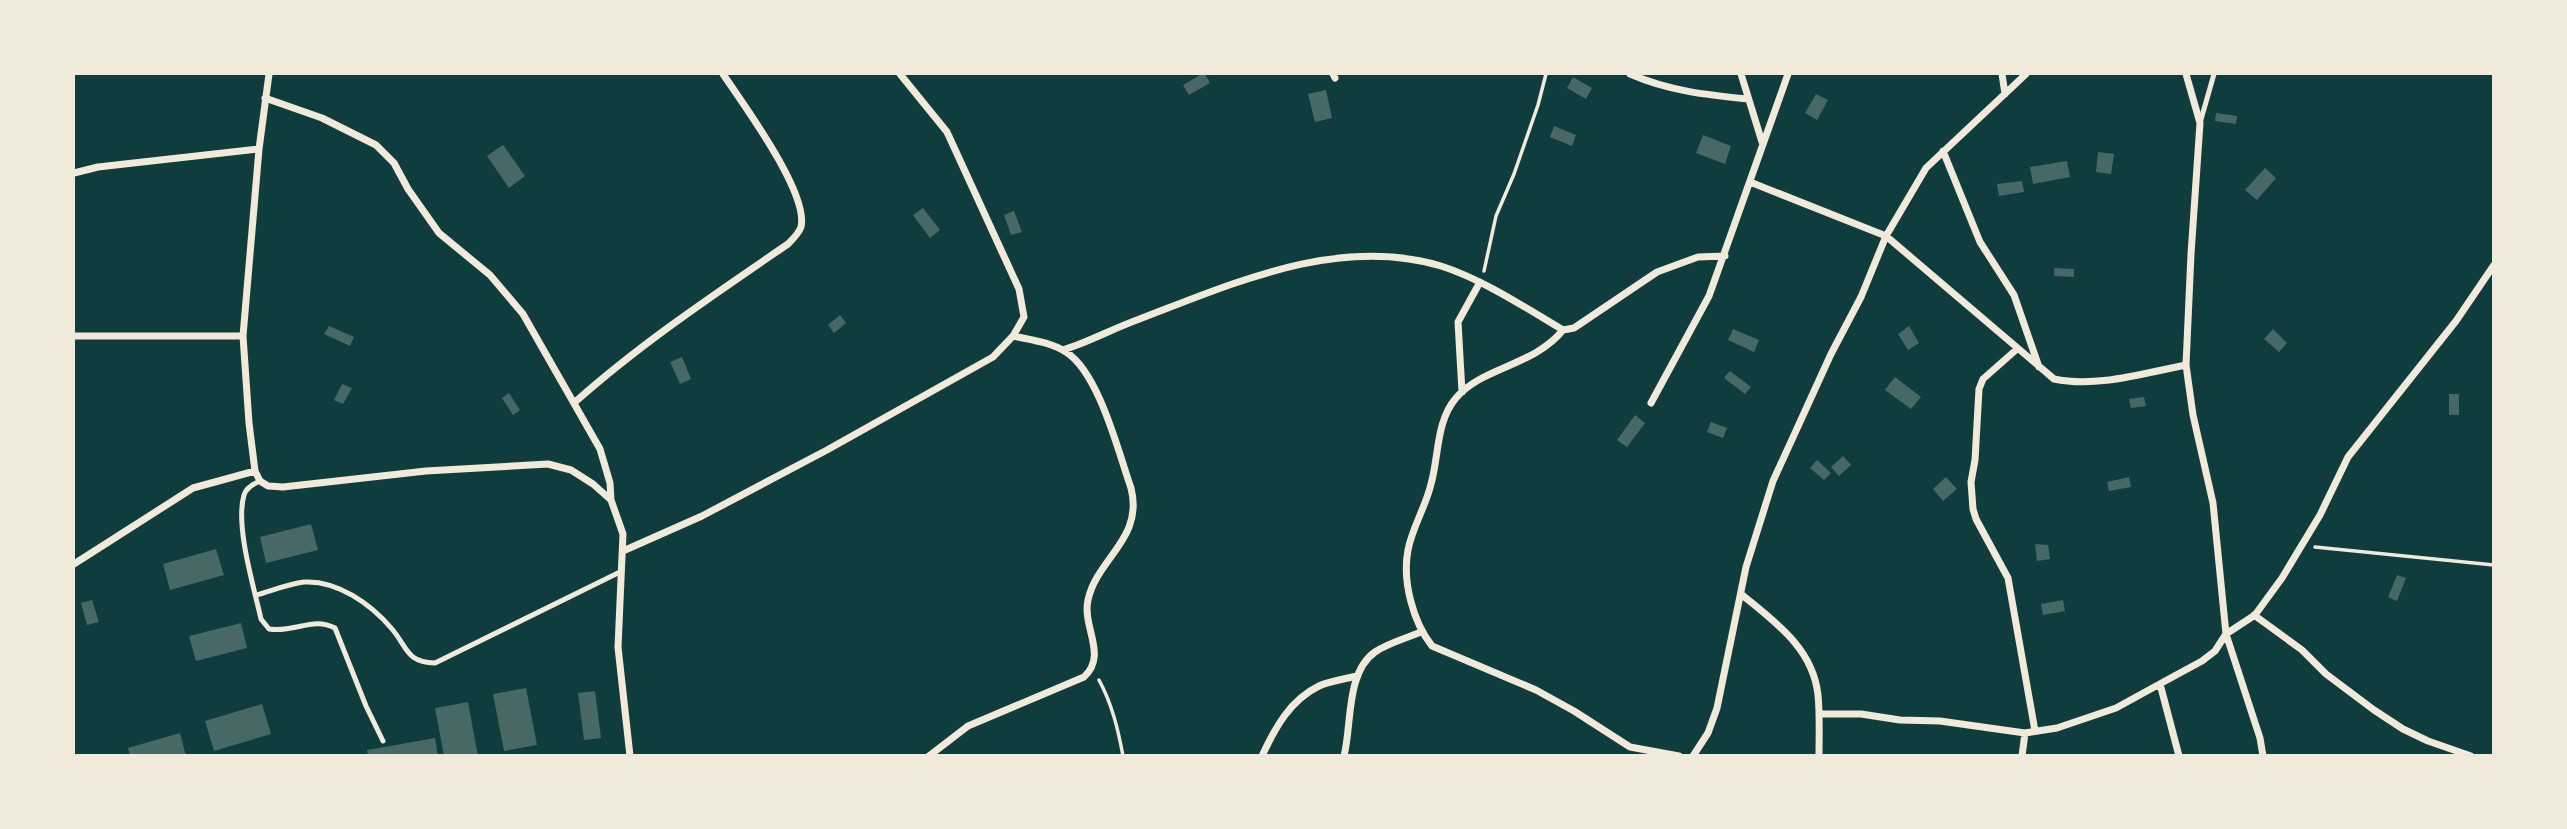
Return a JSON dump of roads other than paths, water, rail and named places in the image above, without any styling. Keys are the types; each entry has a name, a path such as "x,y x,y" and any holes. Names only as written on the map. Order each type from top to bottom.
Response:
{"street":[{"path":"270,74 259,149 243,336 249,423 255,471 260,481 268,486 283,487 426,471 548,464 571,470 611,500"},
{"path":"574,403 617,366 788,244 801,229 802,213 797,196 760,129 723,74"},
{"path":"623,551 702,516 827,450 993,357 1013,336 1024,317 1019,289 947,132 900,74"},
{"path":"1630,74 1656,85 1748,99"},
{"path":"1741,74 1762,143"},
{"path":"1651,403 1709,296 1788,74"},
{"path":"2002,74 2005,93"},
{"path":"1693,755 1708,733 1717,708 1746,567 1773,481 1825,366 1861,297 1886,236 1926,168 2026,74"},
{"path":"2186,74 2200,122 2186,365 2193,415 2213,503 2226,634 2260,738 2263,755"},
{"path":"265,97 322,118 376,145 394,163 408,189 439,233 490,275 523,314 600,449 610,483 611,500 623,534 618,648 630,755"},
{"path":"74,173 98,167 259,149"},
{"path":"1943,151 1980,242 2014,295 2040,367"},
{"path":"1750,182 1886,236 2054,379 2071,383 2096,381 2186,365"},
{"path":"1063,350 1088,343 1127,324 1217,289 1302,264 1343,258 1391,257 1440,266 1480,282 1563,330 1584,322 1657,272 1698,257 1725,256"},
{"path":"1819,714 1861,714 1900,720 1940,721 2025,733 2057,728 2116,708 2202,661 2215,650 2226,634 2254,615 2282,578 2303,545 2348,457 2456,321 2494,265"},
{"path":"1462,392 1458,322 1480,282"},
{"path":"1563,330 1552,344 1540,352 1462,392 1445,414 1432,483 1408,548 1406,566 1411,603 1421,632 1432,646 1536,690 1630,747 1679,755"},
{"path":"74,338 243,336"},
{"path":"929,755 968,726 1084,677 1093,669 1095,659 1087,602 1093,587 1130,526 1134,502 1119,452 1087,373 1063,350 1013,336"},
{"path":"2017,349 1983,379 1979,388 1971,496 1976,519 2008,578 2035,731"},
{"path":"74,564 193,488 255,471"},
{"path":"1741,594 1789,634 1804,653 1815,680 1819,714 1819,755"},
{"path":"2254,615 2302,650 2326,674 2403,729 2460,754 2471,755"},
{"path":"1344,755 1357,676 1363,663 1376,650 1421,632"},
{"path":"1262,755 1281,719 1298,700 1320,686 1357,676"},
{"path":"2160,684 2179,755"},
{"path":"2022,755 2025,733"}],"lane":[{"path":"2200,122 2214,74"},
{"path":"260,481 248,488 244,494 242,531 261,619 268,629 289,630 318,622 335,628 383,741"},
{"path":"256,595 304,582 340,587 392,629 414,659 422,663 435,663 620,572"}]}
